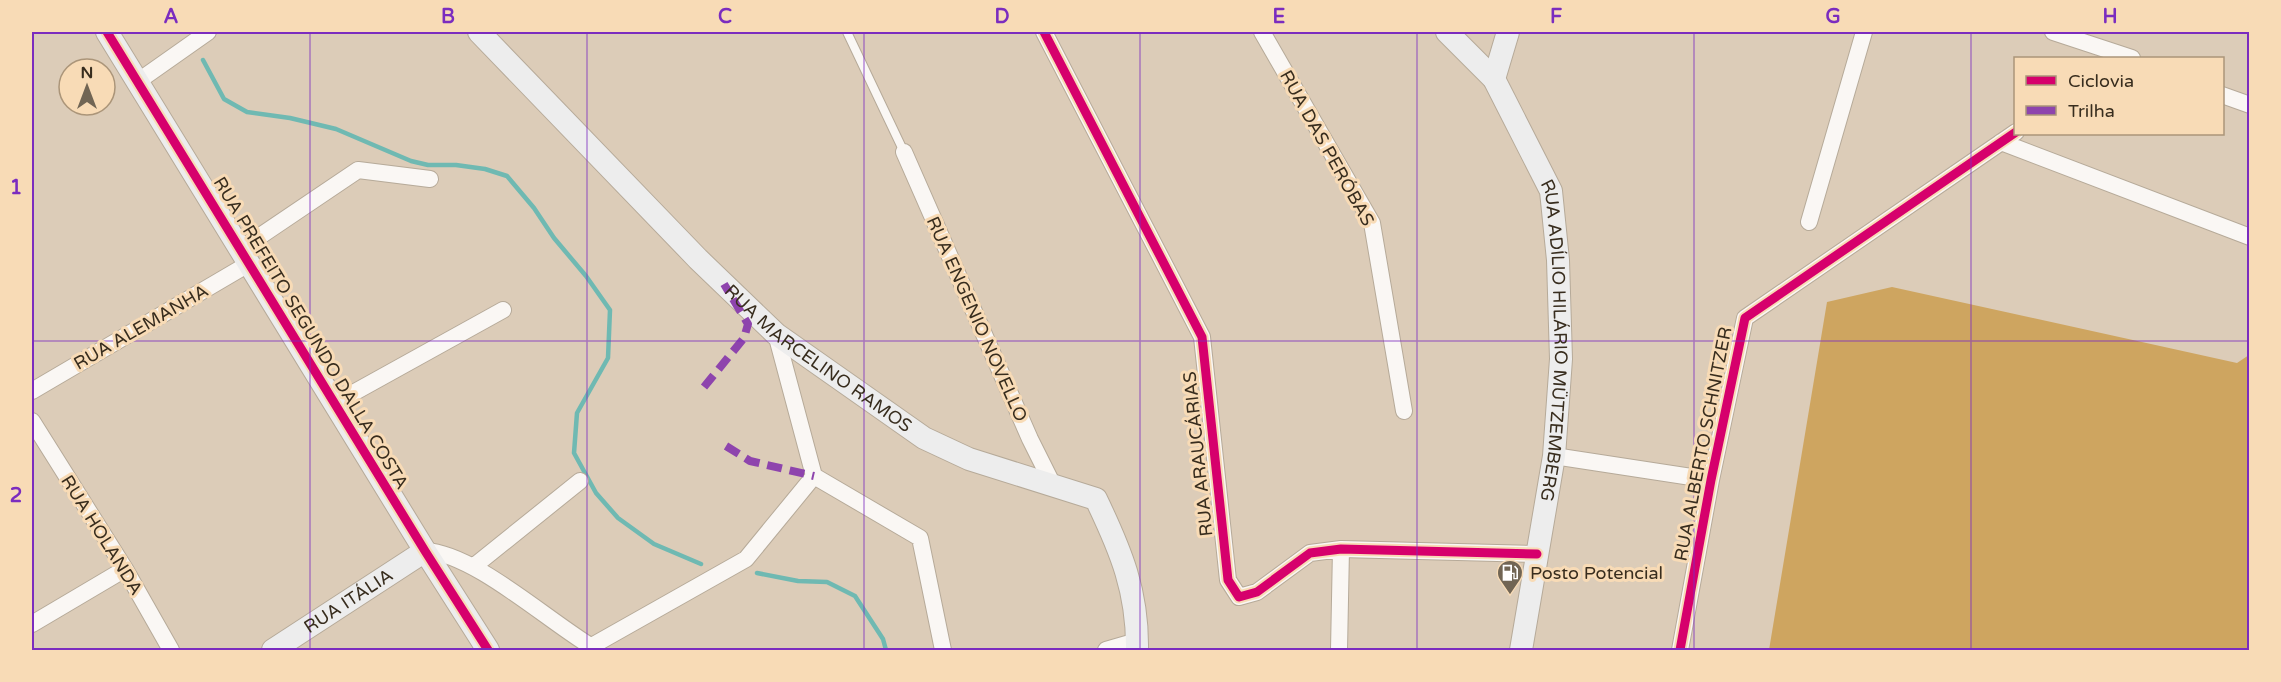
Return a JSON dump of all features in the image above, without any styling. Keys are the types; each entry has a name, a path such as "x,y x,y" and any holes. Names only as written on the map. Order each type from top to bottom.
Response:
{"main road":[{"name":"RUA PREFEITO SEGUNDO DALLA COSTA","path":"107,32 488,651"},
{"name":"RUA MARCELINO RAMOS","path":"479,32 690,251 776,334 924,438 969,459 1096,499 1115,538 1132,586 1137,646"},
{"name":"RUA ADÍLIO HILÁRIO MÜTZEMBERG","path":"1447,32 1494,79 1551,191 1558,260 1561,359 1554,456 1521,651"},
{"path":"1494,79 1508,32"},
{"name":"RUA ITÁLIA","path":"273,651 425,551"}],"street":[{"path":"137,82 208,32"},
{"name":"RUA ARAUCÁRIAS","path":"1044,32 1202,337 1228,580 1239,597 1257,592 1310,553 1341,549 1537,554"},
{"name":"RUA DAS PERÓBAS","path":"1262,32 1372,223 1404,411"},
{"path":"1809,222 1864,32"},
{"path":"2053,32 2127,57"},
{"path":"2224,94 2250,105"},
{"name":"RUA ALBERTO SCHNITZER","path":"1680,651 1711,480 1746,318 2014,133"},
{"path":"2001,142 2250,237"},
{"name":"RUA ENGENIO NOVELLO","path":"904,152 1030,439 1053,485"},
{"name":"RUA ALEMANHA","path":"32,391 246,256 358,170 430,179"},
{"path":"334,403 503,310"},
{"path":"776,334 814,476 920,538 943,651"},
{"name":"RUA HOLANDA","path":"32,421 125,569 171,651"},
{"path":"1554,456 1711,480"},
{"path":"425,551 441,552 473,567 593,649 746,559 814,476"},
{"path":"473,567 580,481"},
{"path":"1339,651 1341,549"},
{"path":"32,624 125,569"},
{"path":"1106,651 1137,646"}],"lane":[{"path":"847,32 904,152"}],"shaded area":[{"path":"1892,287 2237,363 2249,355 2249,650 1769,650 1827,302"}],"waterway":[{"path":"203,60 224,99 247,112 290,118 336,129 411,161 428,165 456,165 485,169 507,176 534,208 554,238 586,276 610,310 608,358 577,413 574,453 596,493 618,518 654,544 701,564"},
{"path":"757,573 798,581 827,582 855,596 883,639 886,650"}],"marked path":[{"path":"704,387 744,338 748,324 724,284"},
{"path":"726,446 750,461 814,476"}],"cycle path":[{"path":"107,32 488,650"},
{"path":"1044,32 1202,337 1228,580 1239,597 1257,592 1310,553 1341,549 1537,554"},
{"path":"1680,650 1711,480 1745,318 2014,133"}],"place":[{"name":"Posto Potencial","path":"1510,596"}]}
